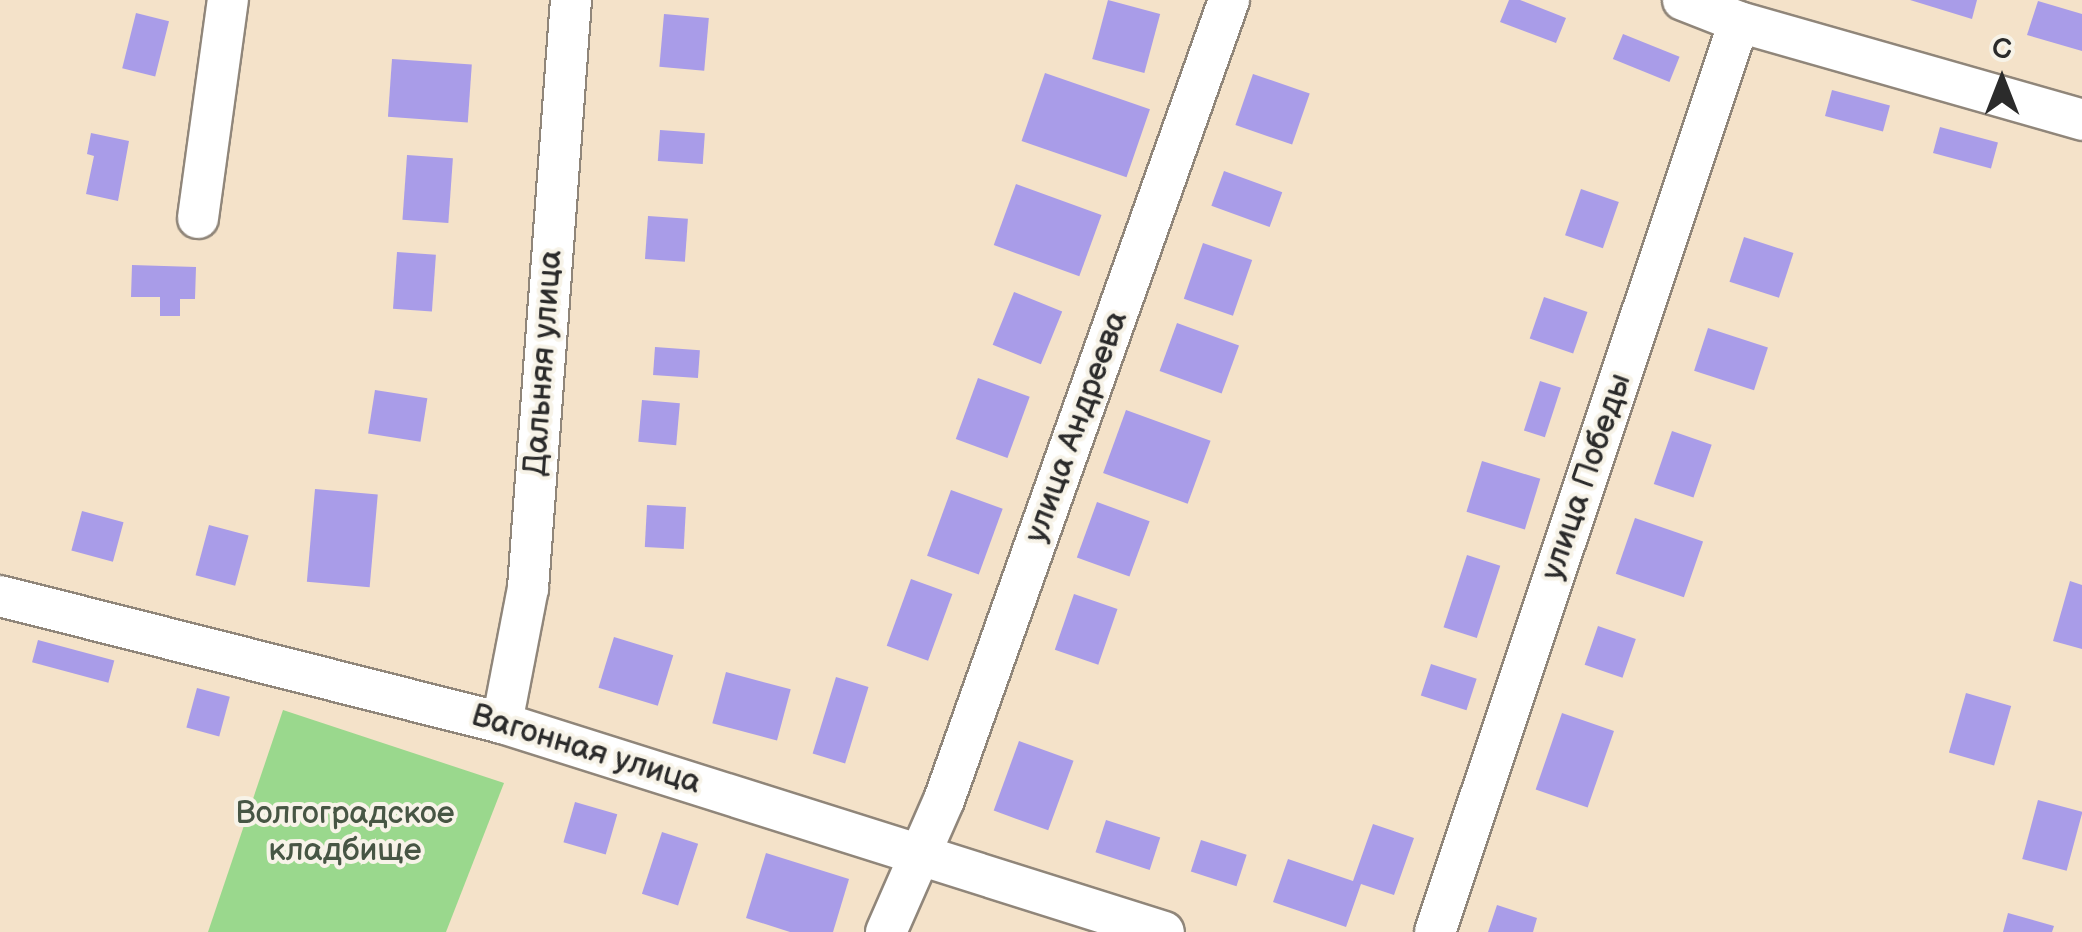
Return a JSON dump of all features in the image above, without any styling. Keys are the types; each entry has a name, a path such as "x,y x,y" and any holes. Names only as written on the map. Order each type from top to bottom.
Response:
{"street":[{"path":"198,218 228,0"},
{"name":"Дальняя улица","path":"502,723 528,588 570,0"},
{"name":"улица Андреева","path":"886,932 944,800 1228,0"},
{"path":"1683,0 1739,22 2082,120"},
{"name":"улица Победы","path":"1435,932 1739,22"},
{"name":"Вагонная улица","path":"0,596 502,723 919,851 1164,932"}],"green space":[{"name":"Волгоградское кладбище","path":"283,710 504,783 446,932 208,932"}],"building":[{"path":"1108,0 1160,14 1144,73 1092,59"},
{"path":"1509,0 1520,0 1566,18 1556,43 1500,22"},
{"path":"1910,0 1977,0 1972,19"},
{"path":"2038,1 2082,14 2082,51 2027,35"},
{"path":"136,13 169,21 155,77 122,68"},
{"path":"664,14 709,18 704,71 659,67"},
{"path":"1623,34 1680,57 1669,82 1613,59"},
{"path":"392,59 472,65 468,122 388,117"},
{"path":"1045,73 1150,109 1127,177 1022,141"},
{"path":"1253,74 1310,94 1292,145 1235,125"},
{"path":"1832,90 1890,106 1883,132 1825,116"},
{"path":"1940,127 1998,143 1991,169 1933,153"},
{"path":"660,130 705,133 703,164 658,161"},
{"path":"91,133 129,141 118,201 86,194 94,156 87,154"},
{"path":"407,155 453,158 448,223 402,220"},
{"path":"1224,171 1282,192 1270,227 1211,206"},
{"path":"1016,184 1102,215 1079,276 994,245"},
{"path":"1581,189 1619,202 1603,248 1565,235"},
{"path":"648,216 688,219 685,262 645,259"},
{"path":"1744,237 1793,253 1779,298 1729,282"},
{"path":"1203,243 1252,260 1233,316 1184,299"},
{"path":"397,252 436,255 432,312 393,309"},
{"path":"132,265 196,267 195,299 180,299 180,316 160,316 160,297 131,297"},
{"path":"1014,292 1062,311 1041,364 993,345"},
{"path":"1544,297 1587,312 1573,354 1530,339"},
{"path":"1177,323 1239,346 1222,393 1160,371"},
{"path":"1708,328 1768,347 1754,390 1694,371"},
{"path":"655,347 700,350 698,378 653,375"},
{"path":"978,378 1030,397 1007,458 956,439"},
{"path":"1540,381 1561,388 1545,437 1524,430"},
{"path":"375,390 427,398 420,442 368,433"},
{"path":"642,400 680,403 676,445 638,442"},
{"path":"1126,410 1211,441 1188,504 1103,473"},
{"path":"1672,431 1712,445 1693,498 1654,484"},
{"path":"1482,461 1540,479 1525,530 1467,512"},
{"path":"315,489 378,494 370,587 307,582"},
{"path":"951,490 1003,509 979,575 927,556"},
{"path":"1097,502 1150,521 1129,577 1077,557"},
{"path":"647,505 686,507 684,549 645,547"},
{"path":"82,511 124,522 113,562 71,551"},
{"path":"1635,518 1703,541 1684,597 1616,574"},
{"path":"209,525 249,536 235,586 196,575"},
{"path":"1467,555 1500,566 1477,638 1444,627"},
{"path":"911,579 952,594 928,661 887,646"},
{"path":"2070,581 2082,585 2082,649 2053,641"},
{"path":"1074,594 1117,609 1098,665 1055,650"},
{"path":"1598,626 1636,639 1622,678 1585,665"},
{"path":"614,637 673,655 658,706 599,688"},
{"path":"38,640 114,660 108,683 32,662"},
{"path":"1431,664 1477,679 1466,710 1421,695"},
{"path":"726,672 791,689 777,741 712,723"},
{"path":"836,677 869,687 845,763 813,754"},
{"path":"197,688 230,697 219,736 186,728"},
{"path":"1966,693 2011,706 1994,766 1949,753"},
{"path":"1562,713 1614,731 1588,807 1536,790"},
{"path":"1019,741 1074,761 1048,830 994,811"},
{"path":"2038,800 2082,812 2067,871 2022,859"},
{"path":"575,802 617,814 606,855 563,842"},
{"path":"1106,820 1160,838 1150,870 1095,852"},
{"path":"1373,824 1414,838 1394,895 1361,884 1346,927 1273,902 1288,859 1353,881"},
{"path":"662,832 698,844 678,906 642,894"},
{"path":"1201,840 1247,855 1236,886 1191,871"},
{"path":"766,853 849,879 833,932 790,932 746,918"},
{"path":"1497,905 1537,918 1533,932 1488,932"},
{"path":"2008,913 2054,926 2052,932 2003,932"}]}
